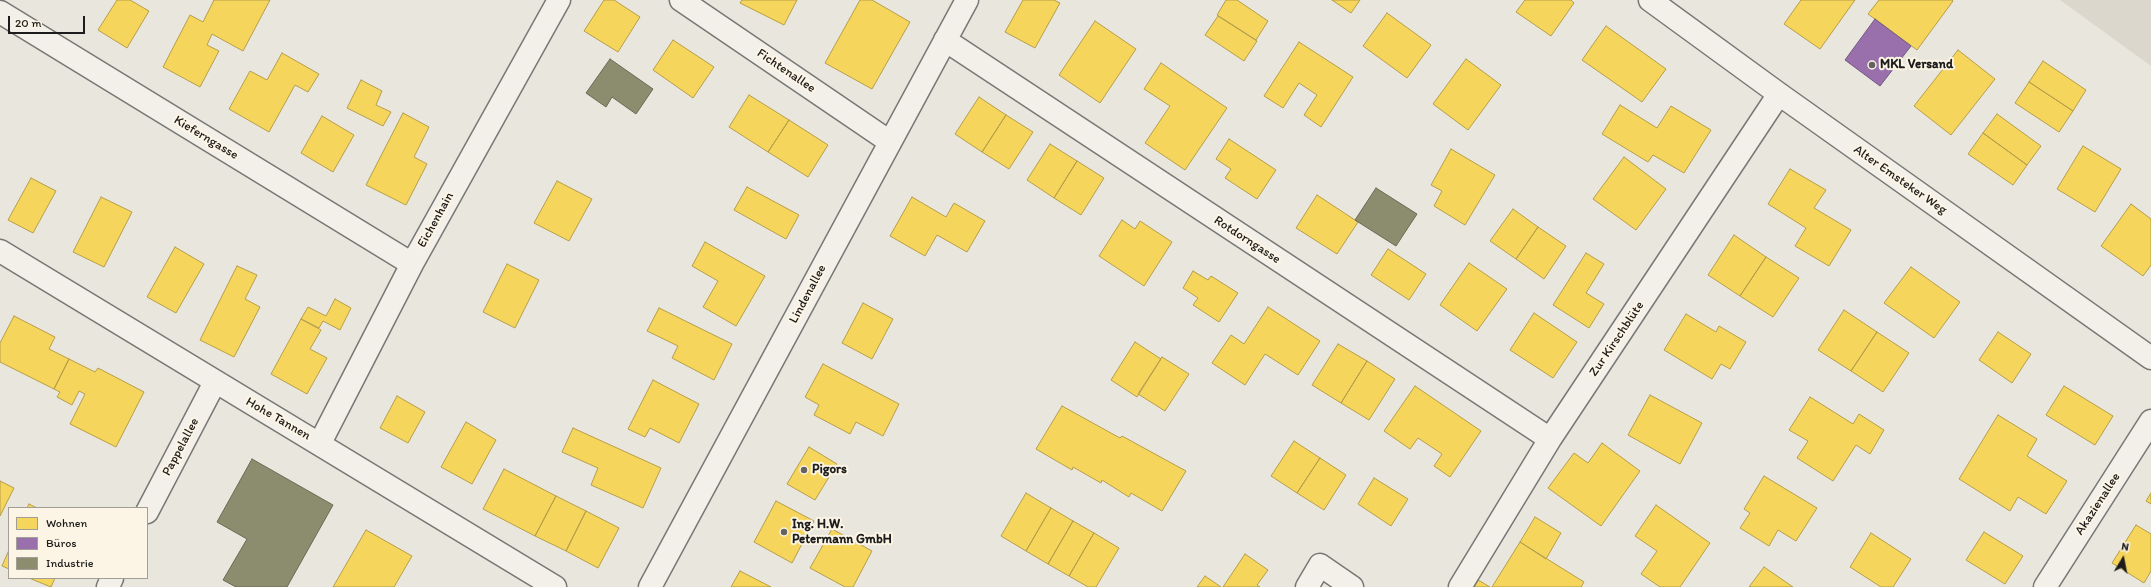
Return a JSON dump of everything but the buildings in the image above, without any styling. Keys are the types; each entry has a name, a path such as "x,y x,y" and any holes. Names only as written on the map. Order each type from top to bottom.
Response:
{"street":[{"name":"Eichenhain","path":"320,443 412,264 559,0"},
{"name":"Fichtenallee","path":"681,0 890,142"},
{"name":"Lindenallee","path":"650,587 967,0"},
{"name":"Alter Emsteker Weg","path":"1650,0 1779,94 2151,358"},
{"name":"Kieferngasse","path":"0,12 412,264"},
{"name":"Rotdorngasse","path":"945,40 1550,439"},
{"name":"Zur Kirschblüte","path":"1460,587 1550,439 1779,94"},
{"name":"Hohe Tannen","path":"0,251 215,382 320,443 555,587"},
{"name":"Pappelallee","path":"148,510 215,382"},
{"name":"Akazienallee","path":"2045,587 2151,421"},
{"path":"1307,587 1320,565 1352,587"}],"shaded area":[{"path":"2060,0 2151,0 2151,66"}],"place":[{"name":"MKL Versand","path":"1872,65"},
{"name":"Pigors","path":"804,470"},
{"name":"Ing. H.W. Petermann GmbH","path":"784,532"}]}
